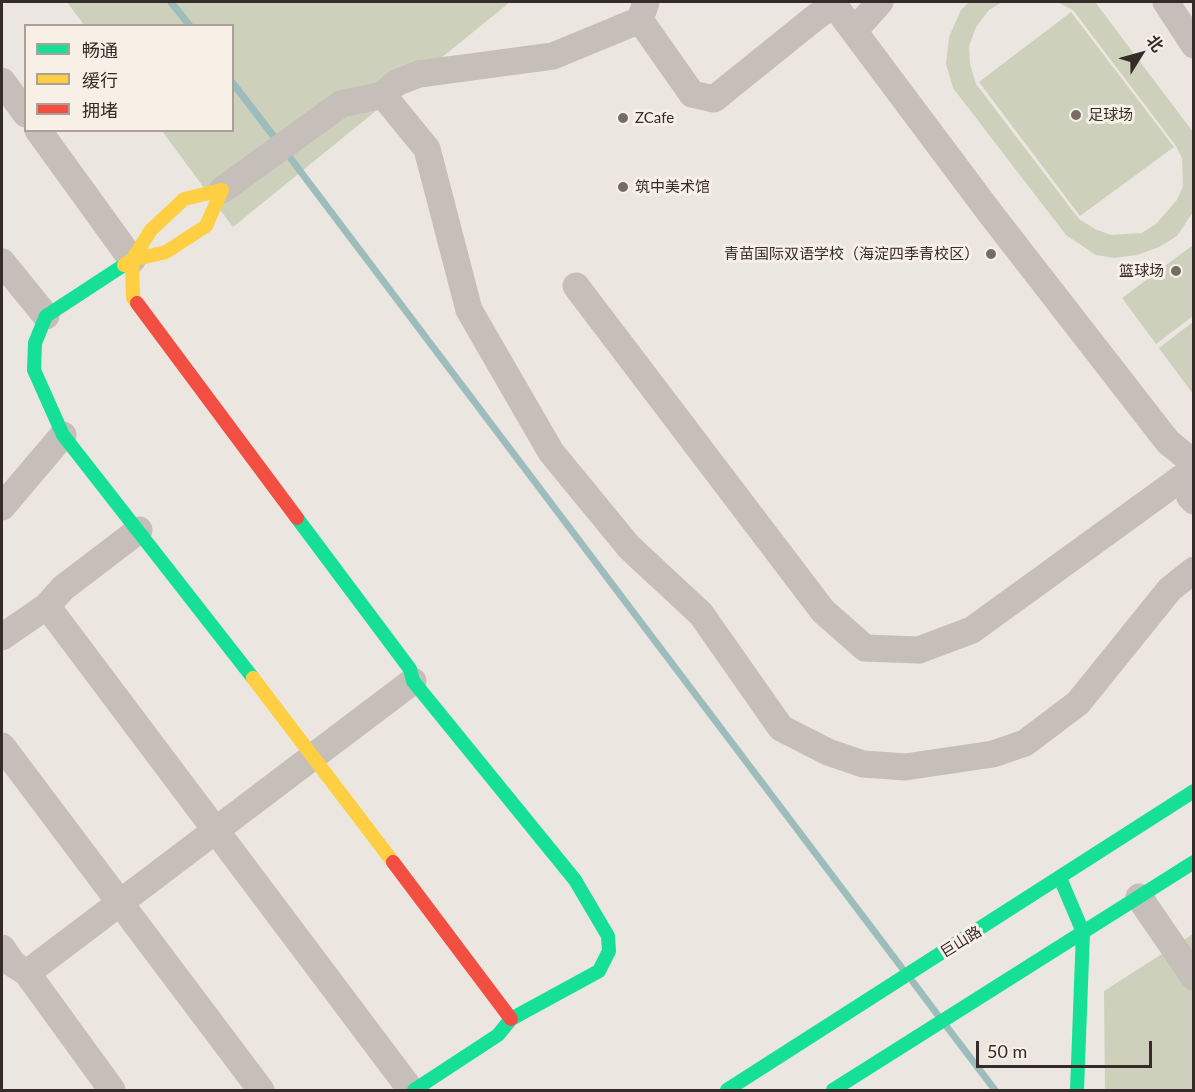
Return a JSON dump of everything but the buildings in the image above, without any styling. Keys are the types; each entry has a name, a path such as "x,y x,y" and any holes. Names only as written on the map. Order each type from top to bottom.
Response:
{"street":[{"path":"854,31 880,2"},
{"path":"1166,2 1194,45"},
{"path":"46,606 413,1090 498,1035 512,1019 599,971 609,951 608,936 575,880 413,681 410,669 133,298 132,260 151,230 184,199 222,190 341,104 382,95 396,83 419,74 553,56 643,11 692,94 714,99 833,3 990,213 1168,442 1194,463"},
{"path":"2,81 24,111"},
{"path":"382,95 427,149 469,310 551,452 629,547 701,614 781,728 837,755 863,764 894,766 993,754 1025,743 1078,702 1170,590 1194,570"},
{"path":"39,132 132,260"},
{"path":"222,190 206,226 166,252 132,260 46,316 34,343 34,370 63,435 314,757 512,1019"},
{"path":"2,262 46,316"},
{"path":"576,286 823,611 865,648 919,650 972,630 1194,469"},
{"path":"2,507 63,435"},
{"path":"1194,482 1190,496 1194,501"},
{"path":"2,638 46,606 63,588 139,530"},
{"path":"27,974 413,681"},
{"path":"2,746 261,1090"},
{"name":"巨山路","path":"727,1090 1194,791"},
{"path":"833,1090 905,1047 1194,862"},
{"path":"1060,878 1083,932 1077,1090"},
{"path":"1139,897 1194,977"},
{"path":"2,948 13,964 27,974 112,1090"}],"green space":[{"path":"67,2 510,2 233,227 163,132 234,132 234,24 83,24"},
{"path":"969,2 1002,2 989,10 976,27 969,46 970,64 976,84 1079,219 1111,235 1142,233 1156,224 1177,200 1183,186 1182,158 1176,146 1073,10 1057,2 1095,2 1193,132 1193,212 1177,236 1159,247 1137,255 1114,258 1096,255 1066,235 953,88 946,64 949,37 961,10"},
{"name":"足球场","path":"1071,12 1174,147 1080,216 979,82"},
{"name":"篮球场","path":"1193,245 1193,316 1156,344 1122,298"},
{"path":"1193,322 1193,394 1159,348"},
{"path":"1193,934 1193,1090 1105,1090 1104,991"}],"waterway":[{"path":"171,2 188,24"},
{"path":"234,85 278,142"},
{"path":"285,151 902,968"},
{"path":"913,982 937,1014"},
{"path":"947,1027 995,1090"}],"traffic: fast":[{"path":"124,265 46,316 35,343 34,370 63,435 253,678"},
{"path":"297,518 410,669 413,681 575,880 608,936 609,951 599,971 511,1019 498,1035 414,1090"},
{"path":"727,1090 1194,791"},
{"path":"833,1090 1194,862"},
{"path":"1060,878 1083,932 1077,1090"}],"traffic: slow":[{"path":"124,265 132,260 166,252 206,226 222,190 184,199 151,230 132,260 133,298 137,303"},
{"path":"253,678 393,862"}],"traffic: jam":[{"path":"137,303 297,518"},
{"path":"393,862 511,1019"}],"place":[{"name":"足球场","path":"1076,115"},
{"name":"ZCafe","path":"623,118"},
{"name":"筑中美术馆","path":"623,187"},
{"name":"青苗国际双语学校（海淀四季青校区）","path":"991,254"},
{"name":"篮球场","path":"1176,271"}]}
